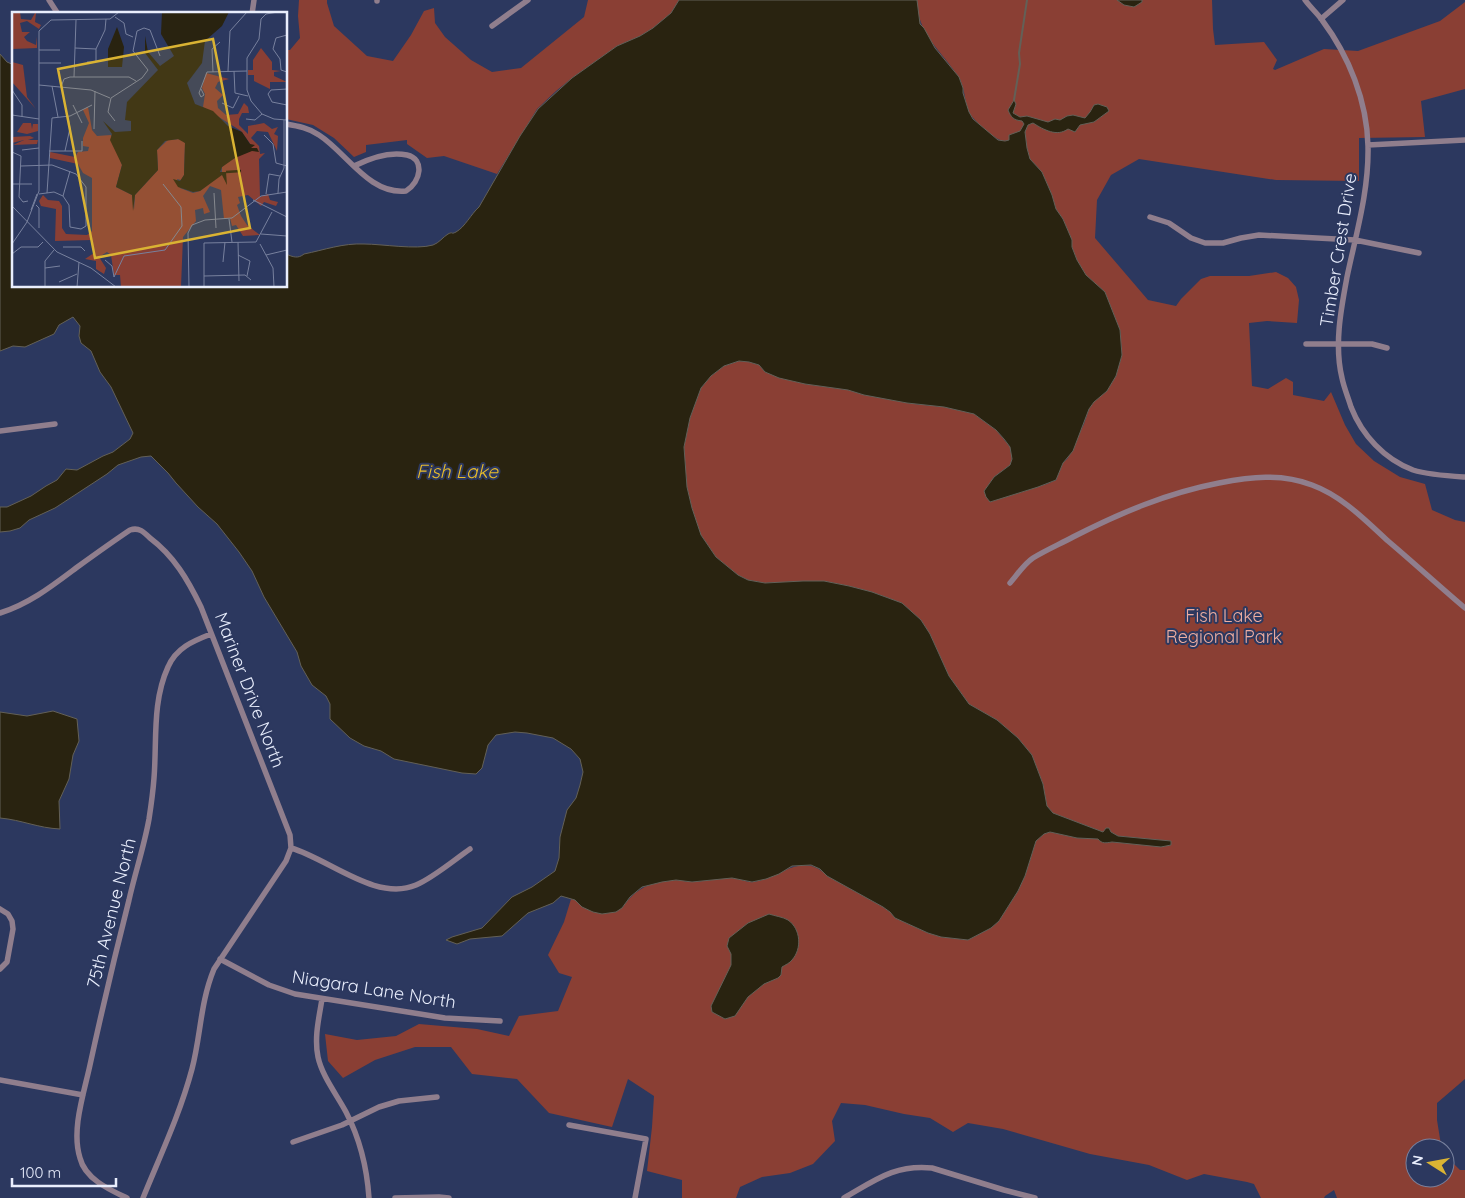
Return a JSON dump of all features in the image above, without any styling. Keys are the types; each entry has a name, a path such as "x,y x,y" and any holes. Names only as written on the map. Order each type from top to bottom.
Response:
{"street":[{"path":"49,0 57,12"},
{"path":"492,26 528,0"},
{"name":"Timber Crest Drive","path":"1305,0 1321,19 1342,50 1353,75 1366,123 1368,145 1366,189 1341,312 1339,344 1342,377 1348,398 1361,428 1375,445 1391,458 1413,470 1465,478"},
{"path":"1321,19 1343,0"},
{"path":"288,124 308,129 318,134 368,179 392,190 406,191 416,182 419,176 416,161 406,154 376,157 354,166"},
{"path":"1368,145 1465,140"},
{"path":"1150,217 1168,223 1191,238 1212,244 1259,235 1355,240 1419,252"},
{"path":"1306,344 1372,344 1388,348"},
{"path":"0,431 55,424"},
{"path":"1010,583 1032,559 1082,532 1132,509 1207,485 1267,476 1296,480 1335,496 1465,608"},
{"name":"Mariner Drive North","path":"0,613 30,601 130,530 137,528 153,540 169,554 183,572 201,607 287,826 291,848"},
{"name":"75th Avenue North","path":"127,1198 95,1180 84,1168 80,1159 76,1138 96,1036 148,820 154,780 156,717 161,684 174,656 189,643 211,634"},
{"path":"143,1198 187,1086 193,1066 207,986 214,969 286,861 291,848 304,851 369,884 393,890 416,885 470,849"},
{"path":"0,909 8,914 12,921 13,930 7,962 0,969"},
{"name":"Niagara Lane North","path":"220,959 269,985 295,994 445,1018 500,1021"},
{"path":"322,999 316,1045 319,1059 357,1136 363,1158 369,1198"},
{"path":"0,1080 84,1095"},
{"path":"293,1142 350,1121 379,1106 399,1101 437,1097"},
{"path":"569,1125 646,1139 635,1198"},
{"path":"844,1198 890,1173 901,1169 920,1167 932,1168 1035,1198"},
{"path":"395,1198 439,1196 449,1198"}],"green space":[{"path":"299,0 327,0 334,26 367,56 393,61 411,35 424,11 434,8 435,23 445,37 471,60 492,72 521,68 584,17 588,0 679,0 671,13 653,28 617,46 572,78 537,109 497,174 444,156 427,158 407,144 407,140 366,145 366,152 354,157 334,138 313,125 288,119 288,50 300,38"},
{"name":"Fish Lake Regional Park","path":"917,0 1212,0 1215,45 1264,42 1277,60 1273,69 1275,70 1324,49 1358,51 1440,21 1465,2 1465,89 1421,101 1425,137 1359,138 1359,181 1276,180 1139,159 1111,175 1097,200 1095,238 1148,300 1176,306 1201,279 1210,276 1249,276 1276,272 1288,278 1296,287 1299,300 1297,323 1267,321 1249,323 1252,386 1268,389 1286,378 1293,382 1293,395 1324,401 1331,392 1345,425 1356,444 1374,461 1400,477 1425,484 1432,510 1455,520 1465,522 1465,1079 1437,1103 1440,1138 1405,1138 1405,1188 1455,1188 1455,1165 1460,1170 1465,1170 1465,1198 1337,1198 1334,1190 1324,1198 1261,1198 1254,1184 1247,1182 1204,1174 1187,1180 1149,1165 1090,1154 1003,1129 968,1123 953,1132 930,1118 865,1105 841,1103 832,1121 835,1141 813,1164 790,1173 762,1177 740,1187 736,1198 682,1198 682,1180 647,1171 654,1096 628,1079 612,1127 549,1113 517,1079 472,1074 451,1047 415,1047 375,1060 343,1078 328,1061 325,1034 357,1040 396,1036 419,1024 477,1029 509,1036 519,1016 558,1011 572,977 559,973 548,955 564,922 571,899 575,900 582,907 622,908 638,891 658,882 674,880 693,882 731,878 754,882 792,868 809,866 818,869 827,876 883,907 895,918 941,937 968,940 991,928 999,921 1025,876 1036,841 1044,834 1050,832 1077,838 1098,839 1106,843 1171,845 1170,841 1118,836 1111,832 1103,832 1053,813 1047,806 1043,784 1032,755 1018,738 997,720 969,704 949,676 930,634 921,620 902,603 872,592 824,581 765,583 748,580 738,575 716,557 701,535 692,508 687,487 684,447 690,418 701,388 711,376 724,366 739,361 759,365 765,372 805,384 848,390 864,395 914,404 944,407 974,414 996,430 1010,447 1012,459 1010,465 994,477 1005,497 1056,480 1093,402 1107,391 1116,376 1122,355 1120,330 1105,292 1086,275 1077,260 1072,247 1072,240 1063,219 1056,209 1042,172 1030,159 1025,132 1009,140 1000,140 971,115 960,80 925,32 918,12"}],"water":[{"name":"Fish Lake","path":"679,0 917,0 920,24 935,48 959,77 969,112 973,119 998,140 1009,140 1009,135 1020,131 1024,124 1010,115 1008,110 1014,100 1016,104 1013,113 1020,117 1027,116 1048,122 1073,115 1085,118 1094,105 1098,104 1107,107 1109,111 1094,122 1080,125 1075,132 1068,129 1050,132 1033,123 1028,125 1025,132 1030,159 1042,172 1056,209 1063,219 1072,240 1072,247 1077,260 1086,275 1105,292 1120,330 1122,355 1116,376 1107,391 1089,409 1073,451 1063,463 1056,480 990,502 984,491 994,477 1010,465 1012,459 1010,447 996,430 974,414 944,407 907,403 848,390 805,384 779,378 765,372 759,365 739,361 724,366 711,376 701,388 690,418 684,447 687,487 701,535 716,557 738,575 748,580 765,583 824,581 872,592 902,603 921,620 930,634 949,676 969,704 997,720 1018,738 1032,755 1043,784 1047,806 1053,813 1103,832 1106,828 1109,828 1111,832 1118,836 1171,841 1171,845 1161,847 1112,842 1104,843 1098,839 1077,838 1050,832 1044,834 1036,841 1025,876 999,921 991,928 968,940 941,937 895,918 883,907 811,865 792,866 779,874 752,882 732,878 692,882 676,880 662,882 642,887 630,897 622,908 616,912 602,914 582,907 575,900 561,896 553,903 528,913 502,936 470,939 457,944 446,940 482,928 512,897 532,887 555,871 559,858 560,837 567,810 576,798 583,772 580,759 571,749 553,738 527,733 515,732 496,735 488,745 482,768 476,774 462,773 394,759 381,751 364,746 350,738 330,719 330,704 326,696 312,685 301,666 297,652 264,597 252,571 239,552 217,524 198,507 151,456 141,457 118,465 55,508 29,520 20,528 0,532 0,507 7,507 31,496 57,480 66,469 77,470 113,452 130,439 133,433 111,387 100,372 91,351 81,343 79,336 80,326 73,317 59,325 54,334 25,347 13,346 0,351 0,54 7,62 12,64 12,288 288,288 288,255 298,257 334,247 356,244 408,247 426,246 435,244 448,234 459,230 479,207 538,109 572,78 617,46 653,28 671,13"},
{"path":"1117,0 1142,0 1142,2 1134,7 1124,5"},
{"path":"53,711 77,719 79,741 73,755 69,779 59,801 60,829 0,818 0,712 27,716"},
{"path":"769,914 788,920 796,929 799,945 795,955 791,961 782,967 781,975 778,978 764,984 748,997 735,1016 725,1019 712,1012 711,1006 731,965 731,954 727,946 729,938 748,923"}],"waterway":[{"path":"1014,100 1027,0"}]}
